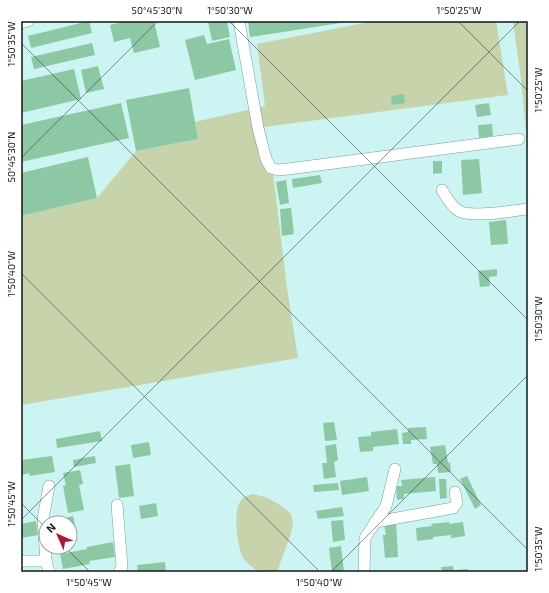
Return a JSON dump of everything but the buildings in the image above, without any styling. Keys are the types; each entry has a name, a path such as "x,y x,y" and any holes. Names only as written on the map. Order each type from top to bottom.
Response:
{"street":[{"path":"21,23 28,21"},
{"path":"239,21 263,150 271,168 278,170 288,169 519,139"},
{"path":"442,190 446,198 459,212 483,214 526,209"},
{"path":"364,572 365,538 386,506 395,469"},
{"path":"49,486 43,519 46,561 49,572"},
{"path":"375,522 453,508 457,503 455,492"},
{"path":"117,505 122,567 120,572"},
{"path":"21,562 46,561"}],"green space":[{"path":"365,21 496,21 508,95 264,127 274,181 287,288 298,358 21,405 21,216 97,198 136,151 198,139 195,122 265,106 257,44 364,23"},
{"path":"513,21 528,21 528,153 521,79"},
{"path":"252,494 273,501 291,514 293,524 277,572 265,573 258,571 244,559 239,547 236,522 238,507 241,500"}]}
